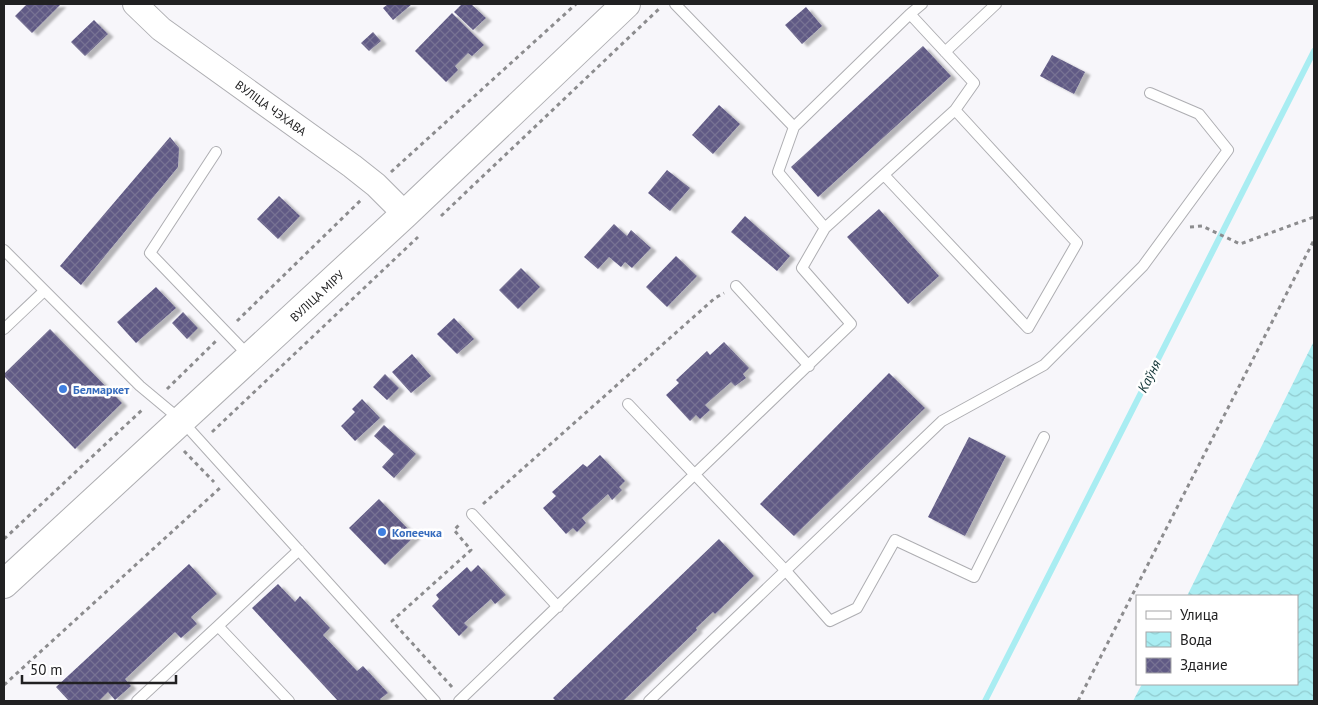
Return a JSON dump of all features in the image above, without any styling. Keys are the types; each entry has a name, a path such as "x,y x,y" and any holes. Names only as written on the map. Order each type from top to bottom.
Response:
{"main road":[{"name":"ВУЛІЦА МІРУ","path":"5,579 251,357 626,4"}],"street":[{"name":"ВУЛІЦА ЧЭХАВА","path":"135,4 161,29 352,166 376,185 405,214"}],"lane":[{"path":"675,4 794,127"},
{"path":"825,228 778,172 794,127 922,4"},
{"path":"945,52 996,4"},
{"path":"461,700 852,324 802,268 825,228 955,110 974,83 910,14"},
{"path":"649,701 942,421 1044,365 1143,266 1228,150 1199,114 1150,93"},
{"path":"884,175 1028,328 1076,243 955,110"},
{"path":"216,152 150,253 251,357"},
{"path":"4,250 140,386 156,399 175,427 299,550 435,701"},
{"path":"736,286 809,366"},
{"path":"4,329 44,291"},
{"path":"628,404 830,620 858,608 895,540 974,577 1044,437"},
{"path":"472,514 558,607"},
{"path":"137,701 299,550"},
{"path":"218,626 289,701"}],"path":[{"path":"4,539 156,399 376,185 576,4"},
{"path":"1202,226 1240,244 1314,217"},
{"path":"1078,701 1314,240"},
{"path":"461,700 392,621 471,550 454,530 715,298 736,286"},
{"path":"4,685 220,488 175,427 143,409"}],"water":[{"path":"1314,341 1314,701 1133,701 1141,685 1298,685 1298,595 1187,595"}],"building":[{"path":"27,4 61,4 32,33 15,16"},
{"path":"388,4 412,4 393,20 383,8"},
{"path":"462,4 471,4 486,18 473,30 454,12"},
{"path":"806,7 822,26 802,44 785,25"},
{"path":"452,13 484,45 472,56 468,53 455,66 458,70 446,82 415,51"},
{"path":"94,20 108,34 85,56 71,42"},
{"path":"373,32 381,41 369,51 361,43"},
{"path":"923,46 951,76 818,197 791,167"},
{"path":"1052,55 1085,72 1074,94 1040,76"},
{"path":"719,105 740,124 713,154 692,135"},
{"path":"170,137 179,148 178,167 81,285 60,266"},
{"path":"667,170 690,188 670,211 648,193"},
{"path":"279,196 300,216 278,239 257,219"},
{"path":"879,209 939,276 908,304 847,237"},
{"path":"745,216 790,256 777,271 731,232"},
{"path":"614,224 627,236 631,230 651,248 632,268 625,262 621,267 609,257 598,269 584,257"},
{"path":"676,256 697,276 667,307 646,287"},
{"path":"521,268 540,287 518,309 499,290"},
{"path":"156,287 176,308 136,343 117,322"},
{"path":"183,312 198,328 187,339 172,323"},
{"path":"454,318 474,339 457,354 437,334"},
{"name":"Белмаркет","path":"50,329 122,403 75,449 4,376"},
{"path":"724,342 749,368 743,374 746,378 735,386 731,382 705,405 710,410 700,419 696,415 690,421 666,395 679,383 676,380 707,351 710,355"},
{"path":"412,354 431,376 411,393 392,372"},
{"path":"889,373 925,408 794,536 760,504"},
{"path":"385,374 399,388 387,400 373,387"},
{"path":"362,399 380,418 355,441 341,426 355,412 352,409"},
{"path":"384,425 416,454 394,478 382,467 394,454 374,436"},
{"path":"969,437 1006,456 965,536 928,517"},
{"path":"600,455 625,481 619,487 622,490 612,500 608,494 582,518 586,523 577,532 573,528 566,534 543,508 556,496 552,492 583,464 587,467"},
{"name":"Копеечка","path":"379,499 415,536 385,565 349,528"},
{"path":"719,539 754,576 715,614 713,612 696,628 697,630 623,701 556,701 553,698"},
{"path":"189,564 217,594 191,617 197,624 181,638 175,632 125,679 131,686 115,700 108,692 99,701 69,701 56,687"},
{"path":"478,565 506,595 495,604 491,599 464,623 468,627 459,636 432,606 439,599 436,595 467,567 471,572"},
{"path":"278,584 295,602 300,596 330,628 323,635 357,671 363,666 388,693 380,699 382,701 338,701 252,608"}],"waterway":[{"name":"Каўня","path":"985,701 1314,51"}],"place":[{"name":"Белмаркет","path":"63,389"},
{"name":"Копеечка","path":"382,532"}]}
